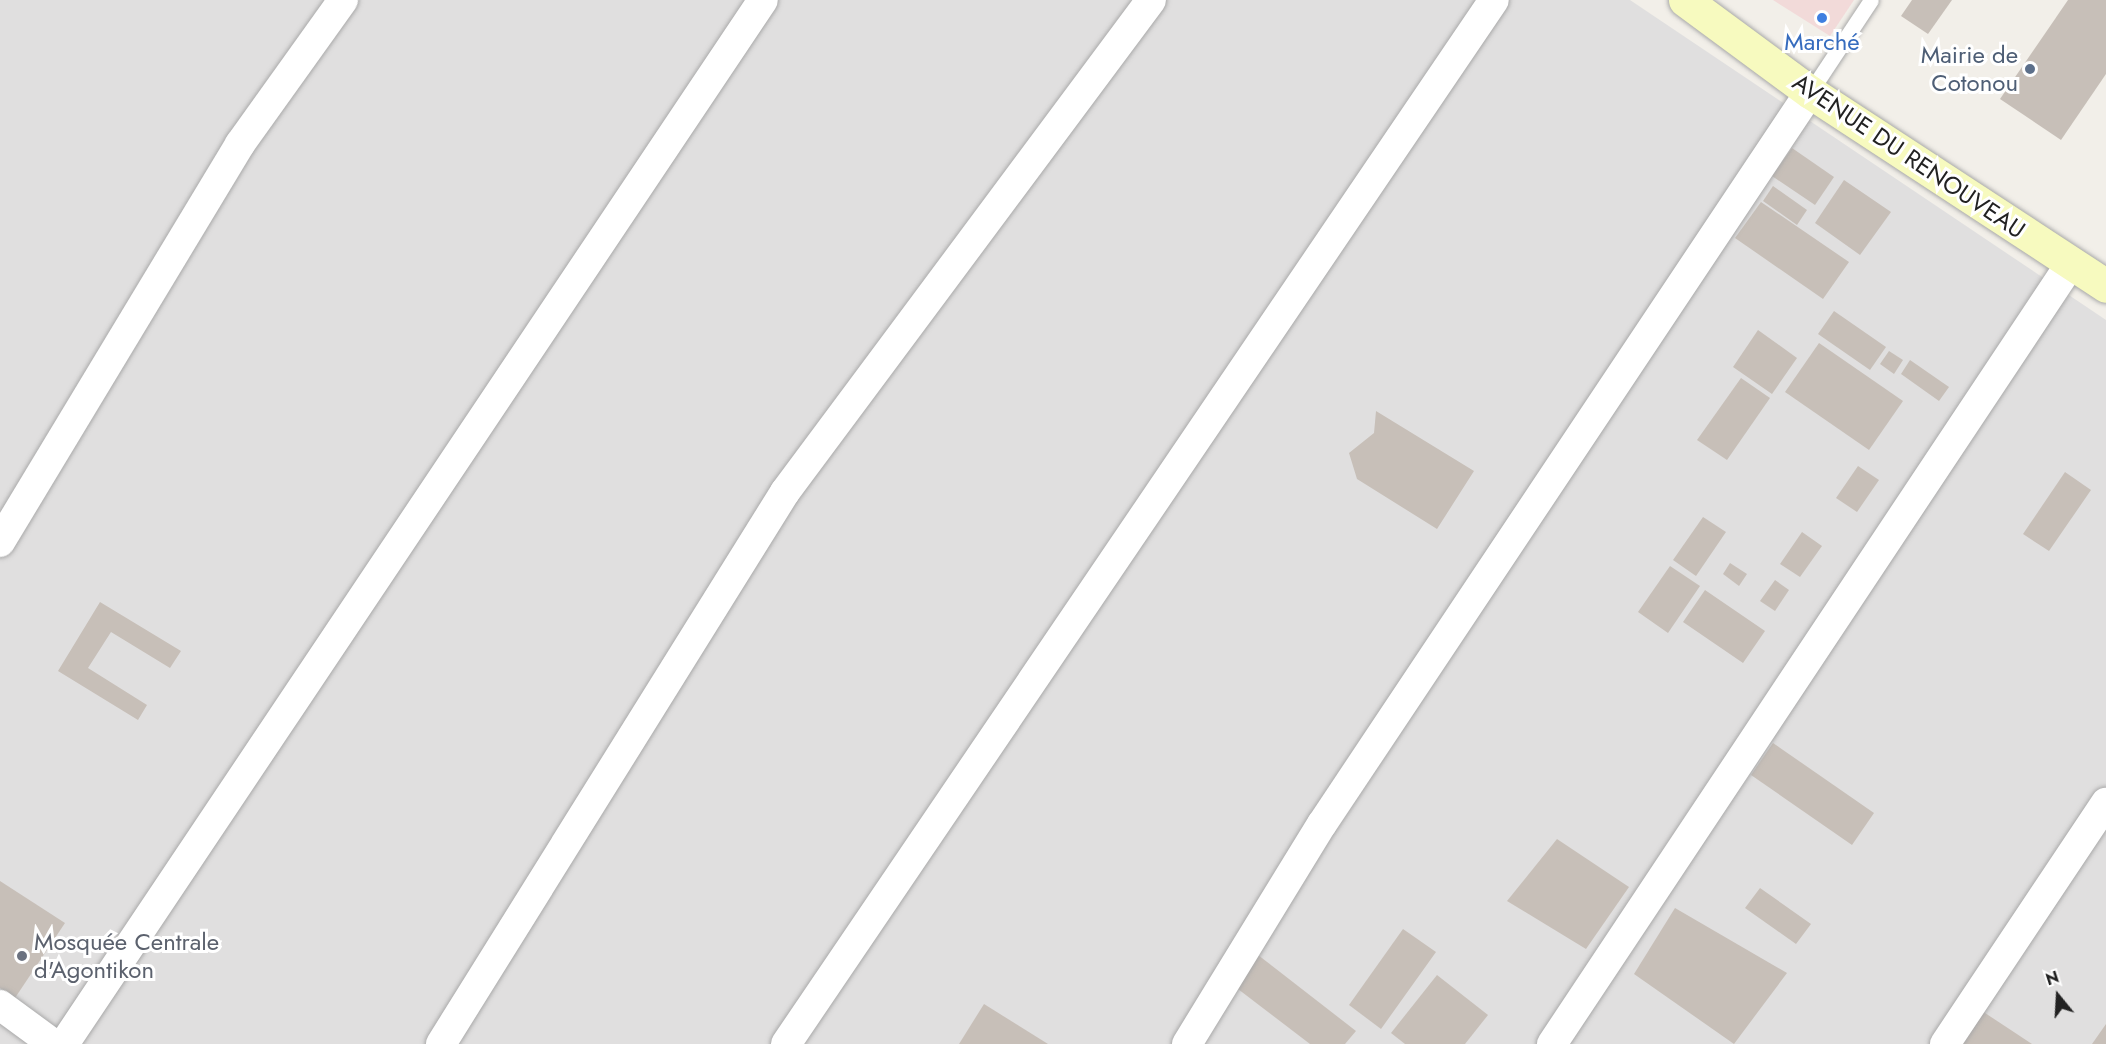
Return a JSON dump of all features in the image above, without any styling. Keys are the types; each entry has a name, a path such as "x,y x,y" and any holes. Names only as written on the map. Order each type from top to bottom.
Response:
{"main road":[{"name":"AVENUE DU RENOUVEAU","path":"1685,0 1810,92 2106,286"}],"street":[{"path":"0,542 240,144 343,0"},
{"path":"64,1044 763,0"},
{"path":"441,1044 785,492 1151,0"},
{"path":"786,1044 1494,0"},
{"path":"1187,1044 1322,824 1810,92"},
{"path":"1552,1044 2071,263"},
{"path":"1945,1044 2106,803"},
{"path":"0,1005 53,1044"}],"lane":[{"path":"1810,92 1871,0"}],"shaded area":[{"path":"0,0 1630,0 2106,320 2106,1044 0,1044"},
{"name":"Marché","path":"1773,0 1854,0 1830,36"}],"building":[{"path":"1912,0 1952,0 1928,34 1901,16"},
{"path":"2068,0 2106,0 2106,74 2061,140 2000,99"},
{"path":"1792,148 1834,177 1815,205 1772,176"},
{"path":"1844,180 1891,212 1860,255 1815,223"},
{"path":"1773,186 1807,210 1797,225 1763,201"},
{"path":"1761,202 1849,262 1823,299 1735,238"},
{"path":"1834,311 1886,347 1870,370 1818,334"},
{"path":"1758,330 1797,358 1772,394 1733,367"},
{"path":"1819,343 1903,401 1869,450 1785,392"},
{"path":"1889,351 1903,360 1894,374 1880,364"},
{"path":"1910,360 1949,387 1939,401 1901,374"},
{"path":"1741,378 1770,398 1727,460 1697,440"},
{"path":"1376,411 1474,471 1437,529 1357,479 1349,453 1374,433"},
{"path":"1858,466 1879,480 1857,512 1836,498"},
{"path":"2065,472 2091,490 2049,551 2023,534"},
{"path":"1703,517 1726,532 1696,576 1673,560"},
{"path":"1802,532 1822,546 1800,577 1780,564"},
{"path":"1730,563 1747,574 1739,586 1723,574"},
{"path":"1670,566 1700,586 1668,633 1638,612"},
{"path":"1775,580 1789,590 1775,611 1760,601"},
{"path":"1705,590 1765,631 1743,663 1683,622"},
{"path":"100,602 181,651 170,668 111,632 88,668 147,705 138,720 58,671"},
{"path":"1773,743 1874,813 1852,845 1751,775"},
{"path":"1557,839 1629,887 1586,949 1507,901"},
{"name":"Mosquée Centrale d'Agontikon","path":"0,881 65,923 15,998 0,988"},
{"path":"1760,888 1811,924 1796,944 1745,908"},
{"path":"1675,908 1787,973 1734,1044 1634,974"},
{"path":"1403,929 1436,952 1381,1029 1349,1005"},
{"path":"1258,955 1356,1031 1345,1044 1310,1044 1234,986"},
{"path":"1437,975 1488,1015 1465,1044 1405,1044 1391,1033"},
{"path":"984,1004 1048,1044 959,1044"},
{"path":"1982,1011 2032,1044 1960,1044"},
{"path":"2106,1024 2106,1044 2092,1044"}],"place":[{"name":"Marché","path":"1822,18"},
{"name":"Mairie de Cotonou","path":"2030,69"},
{"name":"Mosquée Centrale d'Agontikon","path":"22,956"}]}
